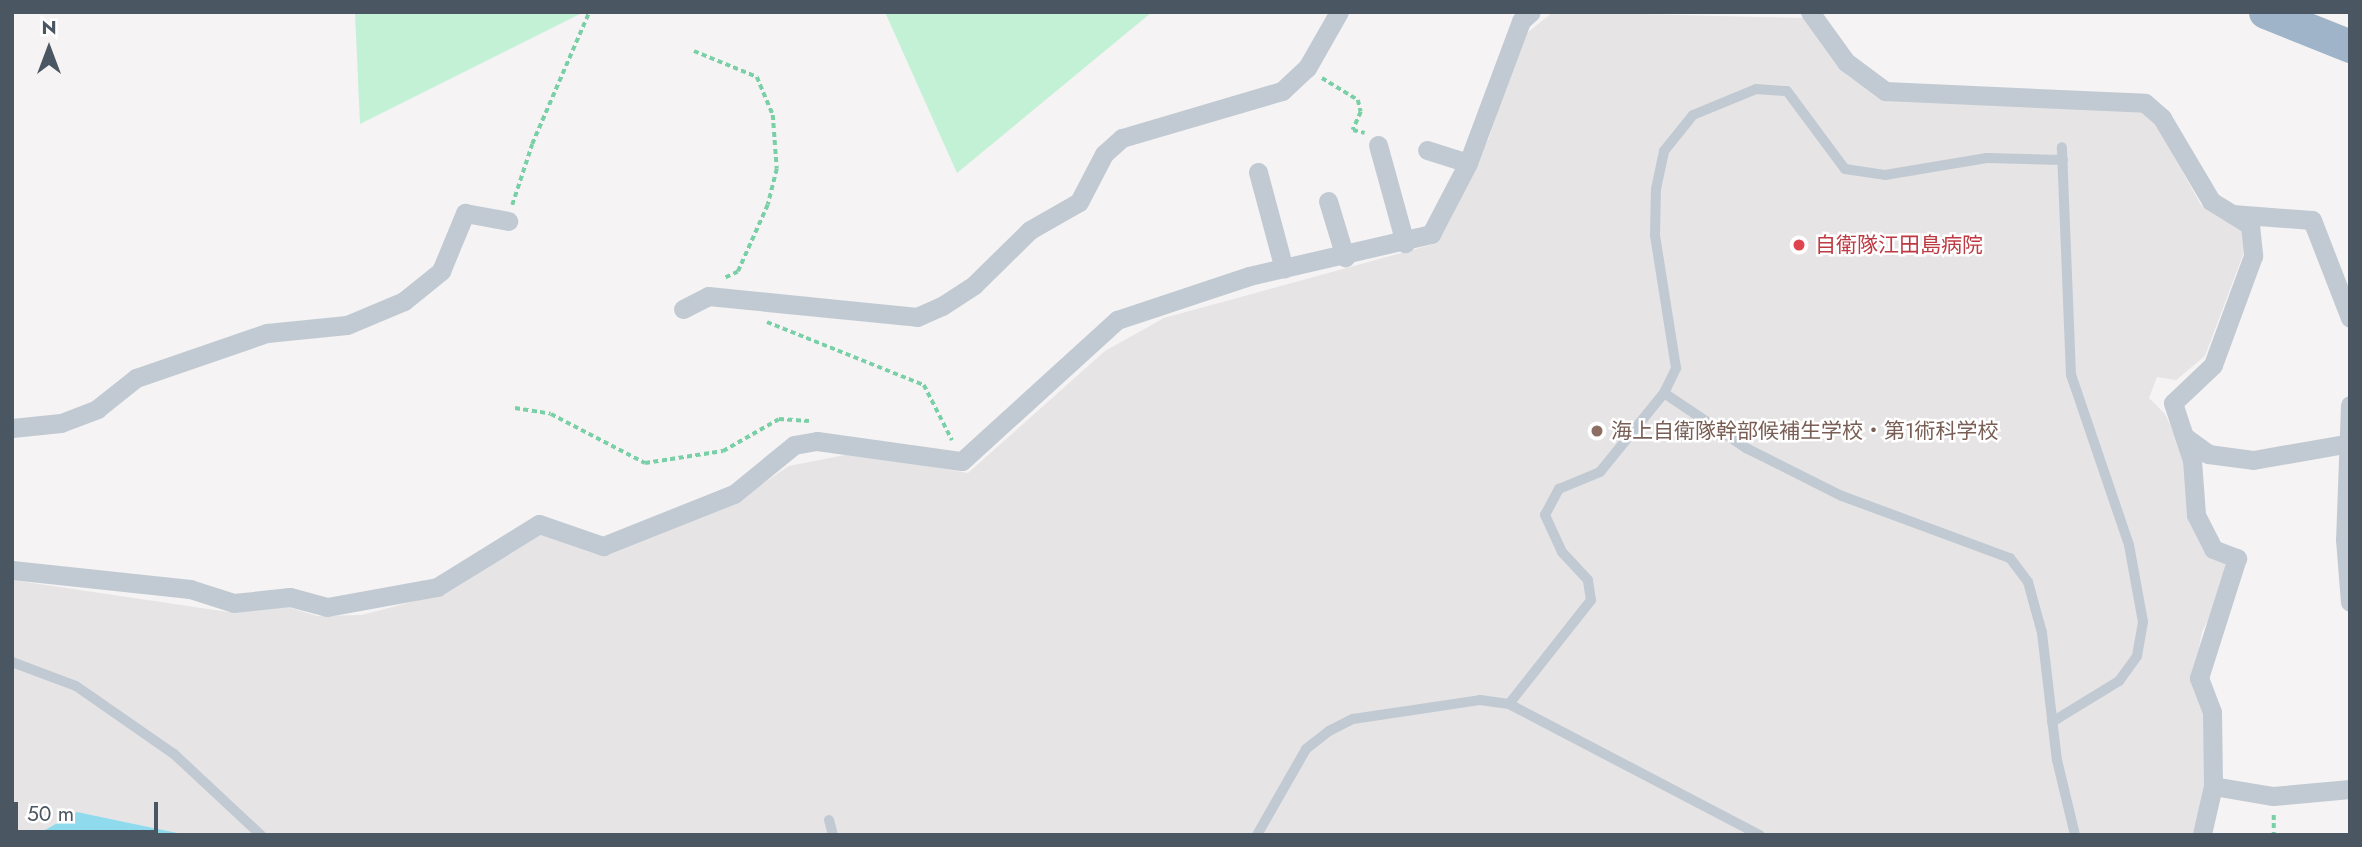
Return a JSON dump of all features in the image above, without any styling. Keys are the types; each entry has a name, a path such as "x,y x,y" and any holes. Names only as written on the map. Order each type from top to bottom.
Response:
{"highway":[{"path":"2266,12 2350,46"}],"street":[{"path":"690,305 708,296 917,317 974,285 1030,230 1079,202 1104,154 1122,138 1282,90 1307,68 1339,12"},
{"path":"12,570 190,589 234,603 290,597 327,607 437,587 539,524 603,546 734,494 794,445 817,441 962,461 1117,320 1284,269 1405,243 1431,234 1468,163 1514,39 1531,12"},
{"path":"1798,12 1810,13 1846,62 1885,90 2146,103 2162,118 2211,201 2250,225 2253,256 2213,365 2175,395 2185,438 2196,514 2213,549 2237,558 2199,678 2212,712 2213,786 2202,834"},
{"path":"1378,145 1405,243"},
{"path":"1427,150 1468,163"},
{"path":"1258,172 1284,269"},
{"path":"1328,201 1345,257"},
{"path":"12,428 61,423 97,409 136,378 267,333 347,325 404,301 441,271 465,213 508,221"},
{"path":"2232,214 2312,220 2350,317"},
{"path":"2350,405 2345,444 2350,602"},
{"path":"2185,438 2208,454 2253,460 2345,444"},
{"path":"2213,786 2273,796 2350,789"}],"lane":[{"path":"1509,704 1591,600 1588,580 1562,552 1545,516 1559,489 1600,472 1664,393 1676,368 1655,235 1656,189 1664,151 1693,114 1756,89 1787,91 1845,169 1885,175 1987,158 2063,160"},
{"path":"2052,722 2119,681 2137,656 2143,622 2130,545 2071,375 2062,147"},
{"path":"1664,393 1746,448 1842,496 2010,558 2028,582 2042,633 2052,722 2076,835"},
{"path":"12,662 87,693 174,754 261,835"},
{"path":"1257,835 1306,749 1329,731 1353,719 1480,700 1509,704 1760,835"},
{"path":"829,820 833,835"}],"path":[{"path":"508,221 532,144 589,12"},
{"path":"690,305 697,292 738,272 768,205 777,148 766,90 757,77 694,51"},
{"path":"1307,68 1358,100 1361,112 1353,130 1373,135 1378,145"},
{"path":"752,316 924,385 962,461"},
{"path":"765,316 776,317"},
{"path":"515,408 551,414 645,463 723,451 779,419 817,423"}],"shaded area":[{"name":"海上自衛隊幹部候補生学校・第1術科学校","path":"1553,12 1803,18 1848,76 1884,98 2135,105 2156,124 2201,205 2242,231 2244,252 2205,356 2176,380 2157,377 2149,398 2165,414 2183,452 2190,519 2227,561 2225,586 2202,632 2193,680 2206,715 2206,775 2195,835 187,835 77,812 36,835 12,835 12,580 235,613 288,607 317,616 362,615 438,595 525,538 549,533 607,554 738,500 789,466 855,453 968,473 1105,351 1164,318 1434,244 1489,138 1522,37"}],"green space":[{"path":"355,12 584,12 360,124"},
{"path":"885,12 1152,12 957,173"}],"water":[{"path":"77,812 187,835 36,835"}],"place":[{"name":"自衛隊江田島病院","path":"1799,245"},
{"name":"海上自衛隊幹部候補生学校・第1術科学校","path":"1597,431"}]}
